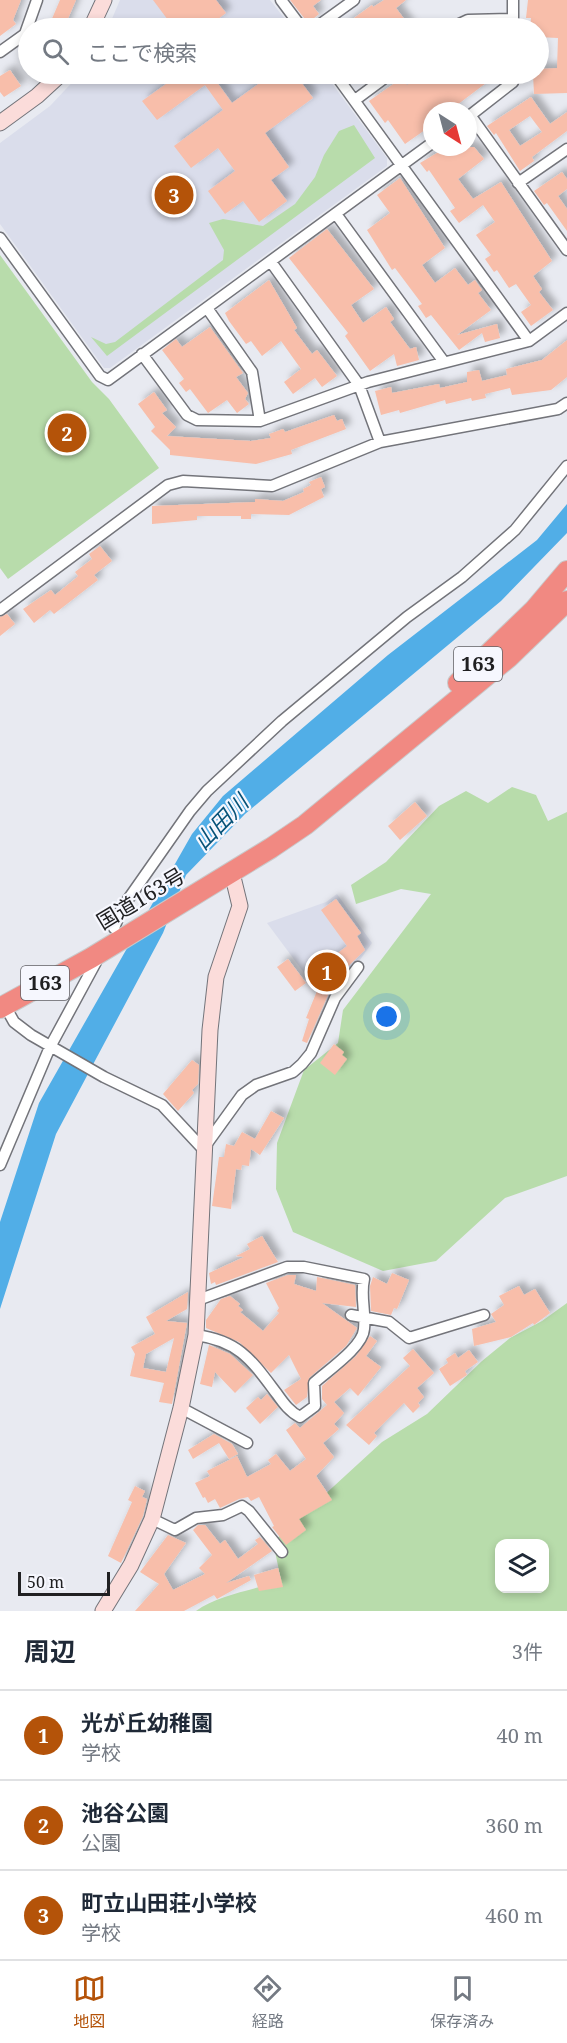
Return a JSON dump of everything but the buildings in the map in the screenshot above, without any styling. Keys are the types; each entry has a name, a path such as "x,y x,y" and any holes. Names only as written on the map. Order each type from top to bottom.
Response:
{"highway":[{"name":"国道163号","path":"387,756 534,610 567,571"},
{"name":"国道163号","path":"2,1007 112,936 209,886 305,825 508,658 565,608"}],"street":[{"path":"31,18 37,0"},
{"path":"96,18 104,0"},
{"path":"281,0 294,18"},
{"path":"329,18 354,0"},
{"path":"513,0 513,18"},
{"path":"0,52 18,39"},
{"path":"0,123 38,96 51,84"},
{"path":"342,84 529,341"},
{"path":"354,100 376,84"},
{"path":"477,110 510,84"},
{"path":"477,127 567,250"},
{"path":"518,183 567,148"},
{"path":"0,238 103,379 111,379 423,150"},
{"path":"336,214 444,362"},
{"path":"271,262 359,385 380,442"},
{"path":"207,308 252,372 260,421"},
{"path":"142,354 187,416 197,420 260,421 359,385 529,341 567,313"},
{"path":"0,610 168,485 183,481 272,486 380,442 558,409 567,403"},
{"path":"112,936 122,908 190,811 207,791 282,722 407,617 462,577 515,530 567,466"},
{"path":"102,1611 131,1565 152,1519 181,1408 196,1335 210,1030 216,977 240,906 231,873"},
{"path":"0,1165 53,1048 96,962"},
{"path":"203,1149 242,1095 256,1085 293,1072 302,1064 311,1053 335,998 358,967"},
{"path":"2,1007 14,1022 53,1048 162,1106 203,1149"},
{"path":"196,1335 219,1338 243,1352 287,1409 300,1417 315,1406 314,1383 358,1345 364,1329 361,1292 364,1279 304,1267 287,1267 198,1300"},
{"path":"351,1315 389,1322 410,1338 484,1315"},
{"path":"181,1408 247,1443"},
{"path":"152,1519 175,1530 196,1518 223,1515 242,1506 249,1511 282,1552"}],"shaded area":[{"path":"120,0 270,0 284,18 112,18"},
{"path":"71,84 332,84 387,158 387,166 110,368 104,368 0,224 0,143 50,106"},
{"path":"337,894 372,943 331,1001 325,1001 267,923 326,902"}],"green space":[{"path":"354,125 375,158 107,356 91,337 106,344 115,342 223,260 224,250 209,223 223,219 263,226 295,204 315,177 324,155 339,131"},
{"path":"0,255 92,382 109,399 159,468 8,579 0,568"},
{"path":"512,787 536,795 548,821 567,812 567,1176 505,1198 436,1261 383,1271 293,1232 276,1189 277,1143 304,1070 338,1043 343,1010 431,894 401,889 356,904 351,885 386,862 439,806 466,791 488,803"},
{"path":"567,1303 567,1611 196,1611 215,1601 281,1580 273,1542 382,1442 427,1414 482,1361 510,1338 542,1321"}],"water":[{"name":"山田川","path":"567,504 567,533 501,601 245,814 186,875 163,933 56,1134 0,1309 0,1222 39,1103 192,834 223,796 388,655 537,540"}],"place":[{"name":"町立山田荘小学校","path":"174,195"},
{"name":"池谷公園","path":"67,433"},
{"name":"光が丘幼稚園","path":"327,972"}]}
